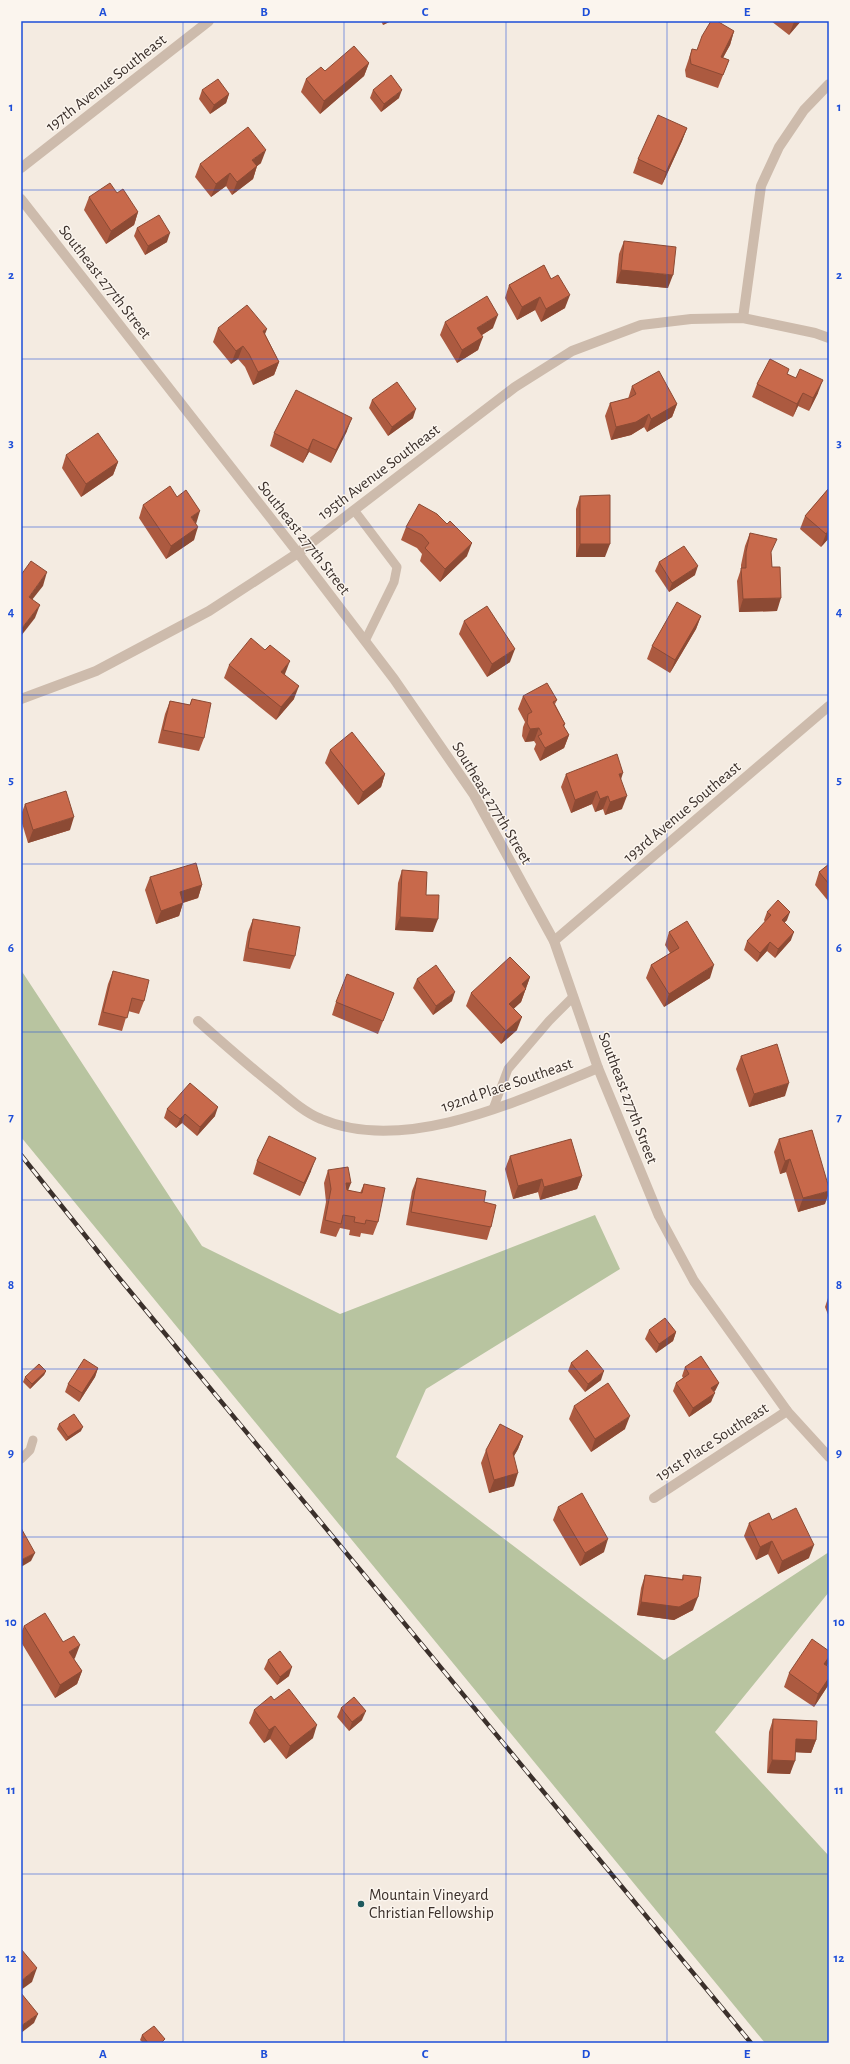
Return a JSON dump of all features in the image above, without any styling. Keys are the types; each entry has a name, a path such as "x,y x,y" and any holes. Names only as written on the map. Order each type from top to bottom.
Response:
{"street":[{"name":"197th Avenue Southeast","path":"21,168 209,21"},
{"path":"743,318 761,186 779,147 804,110 829,84"},
{"name":"Southeast 277th Street","path":"21,199 365,641 427,724 474,795 554,941 598,1068 659,1216 694,1281 787,1411 829,1457"},
{"name":"195th Avenue Southeast","path":"21,699 104,667 209,611 298,553 515,387 572,351 641,325 691,319 743,318 829,338"},
{"name":"193rd Avenue Southeast","path":"554,941 827,710"},
{"name":"192nd Place Southeast","path":"198,1021 252,1070 300,1107 320,1119 343,1127 391,1132 440,1124 517,1101 598,1068"},
{"name":"191st Place Southeast","path":"654,1498 787,1411"}],"lane":[{"path":"354,510 397,568 394,582 365,641"},
{"path":"493,1108 508,1069 549,1021 574,997"},
{"path":"21,1459 30,1450 33,1440"}],"green space":[{"path":"21,970 202,1246 340,1314 595,1215 620,1269 426,1389 396,1457 664,1660 829,1552 829,1592 715,1732 829,1856 829,2043 765,2043 21,1137"}],"building":[{"path":"711,21 717,21 734,31 721,57 729,60 723,75 691,64 690,57 692,49 697,50 702,36"},
{"path":"354,46 369,63 324,101 306,79 321,67 325,71"},
{"path":"391,75 402,90 384,104 373,90"},
{"path":"218,79 229,94 214,105 202,90"},
{"path":"658,115 687,128 666,172 638,159"},
{"path":"248,127 266,150 252,160 257,166 237,182 230,173 216,184 200,164"},
{"path":"110,183 117,193 123,189 138,212 111,231 89,197"},
{"path":"159,215 170,233 148,246 137,228"},
{"path":"624,241 676,247 673,275 621,270"},
{"path":"544,265 551,279 558,275 570,295 546,309 540,297 522,307 509,285"},
{"path":"487,296 498,315 477,328 483,337 462,350 445,322"},
{"path":"247,305 267,329 263,331 279,362 258,372 243,346 236,351 218,328"},
{"path":"770,359 789,369 787,374 796,378 800,369 823,380 813,398 803,393 797,404 757,384"},
{"path":"659,371 677,404 651,419 649,414 636,422 616,427 610,403 629,398 636,394 632,386"},
{"path":"397,382 416,409 392,427 372,400"},
{"path":"296,390 352,418 336,450 313,439 308,450 274,433"},
{"path":"98,433 118,462 86,484 66,455"},
{"path":"170,486 177,497 186,490 200,511 191,517 198,527 171,546 143,505"},
{"path":"829,488 829,530 826,534 805,516"},
{"path":"610,495 610,544 580,544 580,496"},
{"path":"419,504 437,514 447,524 450,521 472,543 445,569 425,548 429,543 422,535 406,527"},
{"path":"750,533 777,539 771,552 772,567 780,567 781,598 743,599 741,568 746,568 746,552"},
{"path":"684,546 698,566 672,583 659,562"},
{"path":"31,561 47,572 29,597 40,605 21,628 21,575"},
{"path":"677,602 701,616 675,660 652,646"},
{"path":"487,606 515,649 492,664 464,621"},
{"path":"251,638 265,650 270,645 290,661 281,672 299,686 281,707 229,665"},
{"path":"547,683 557,700 553,702 569,735 545,748 538,736 542,734 539,728 530,729 527,723 528,714 532,712 523,696"},
{"path":"192,699 211,703 204,738 163,730 170,701 190,705"},
{"path":"352,732 385,774 363,792 330,750"},
{"path":"617,754 623,773 619,774 627,796 610,802 608,796 600,799 597,791 575,800 566,774"},
{"path":"66,791 74,817 33,830 25,804"},
{"path":"196,863 202,885 180,892 183,903 161,911 150,877"},
{"path":"829,864 829,884 819,872"},
{"path":"402,870 427,872 426,895 439,895 438,919 400,917"},
{"path":"778,900 790,912 782,920 794,932 778,949 770,942 760,953 747,941 771,915 767,912"},
{"path":"253,919 300,927 295,956 248,948"},
{"path":"687,921 714,965 669,994 651,965 679,948 669,932"},
{"path":"510,957 530,977 522,984 526,989 509,1004 522,1017 506,1031 471,993"},
{"path":"436,965 455,992 436,1006 417,979"},
{"path":"113,971 149,980 144,1001 132,998 127,1018 103,1012"},
{"path":"347,974 394,993 383,1021 336,1002"},
{"path":"777,1044 789,1083 754,1094 741,1056"},
{"path":"190,1083 218,1107 200,1127 185,1114 180,1119 167,1109"},
{"path":"812,1130 829,1191 803,1198 790,1159 785,1161 779,1139"},
{"path":"269,1136 316,1158 304,1183 257,1161"},
{"path":"571,1139 582,1176 544,1187 542,1179 518,1186 510,1156"},
{"path":"348,1167 351,1183 346,1183 347,1190 362,1193 364,1184 385,1188 378,1222 366,1220 365,1224 354,1222 355,1217 343,1215 341,1224 325,1220 331,1189 328,1170"},
{"path":"417,1178 486,1191 484,1202 496,1205 491,1227 411,1212"},
{"path":"665,1318 676,1332 659,1344 649,1330"},
{"path":"587,1350 604,1371 588,1384 571,1363"},
{"path":"701,1356 719,1383 711,1388 715,1393 693,1408 676,1383 689,1374 685,1367"},
{"path":"84,1359 98,1368 82,1393 68,1384"},
{"path":"39,1364 46,1371 32,1384 25,1377"},
{"path":"608,1383 630,1416 595,1439 574,1406"},
{"path":"74,1414 83,1427 68,1437 59,1424"},
{"path":"500,1424 523,1436 513,1453 518,1473 494,1480 486,1450"},
{"path":"582,1493 608,1539 585,1553 558,1507"},
{"path":"796,1508 814,1545 782,1561 772,1541 760,1547 749,1523 769,1513 772,1520"},
{"path":"21,1528 35,1553 21,1560"},
{"path":"645,1575 683,1580 683,1575 701,1577 698,1597 679,1607 641,1602"},
{"path":"45,1613 63,1642 74,1636 80,1645 69,1652 82,1671 60,1685 24,1626"},
{"path":"812,1639 829,1651 829,1657 824,1664 829,1667 829,1678 818,1694 789,1673"},
{"path":"280,1651 292,1667 280,1677 268,1660"},
{"path":"289,1689 317,1725 290,1746 275,1726 269,1730 254,1710 271,1696 274,1700"},
{"path":"354,1697 366,1711 352,1722 341,1708"},
{"path":"773,1719 817,1721 816,1740 796,1739 795,1761 772,1760"},
{"path":"21,1949 37,1968 21,1981"},
{"path":"21,1993 38,2014 21,2026"},
{"path":"154,2026 165,2039 161,2043 148,2043 142,2035"}],"railway":[{"path":"21,1155 115,1273 751,2043"}],"place":[{"name":"Mountain Vineyard Christian Fellowship","path":"361,1904"}]}
